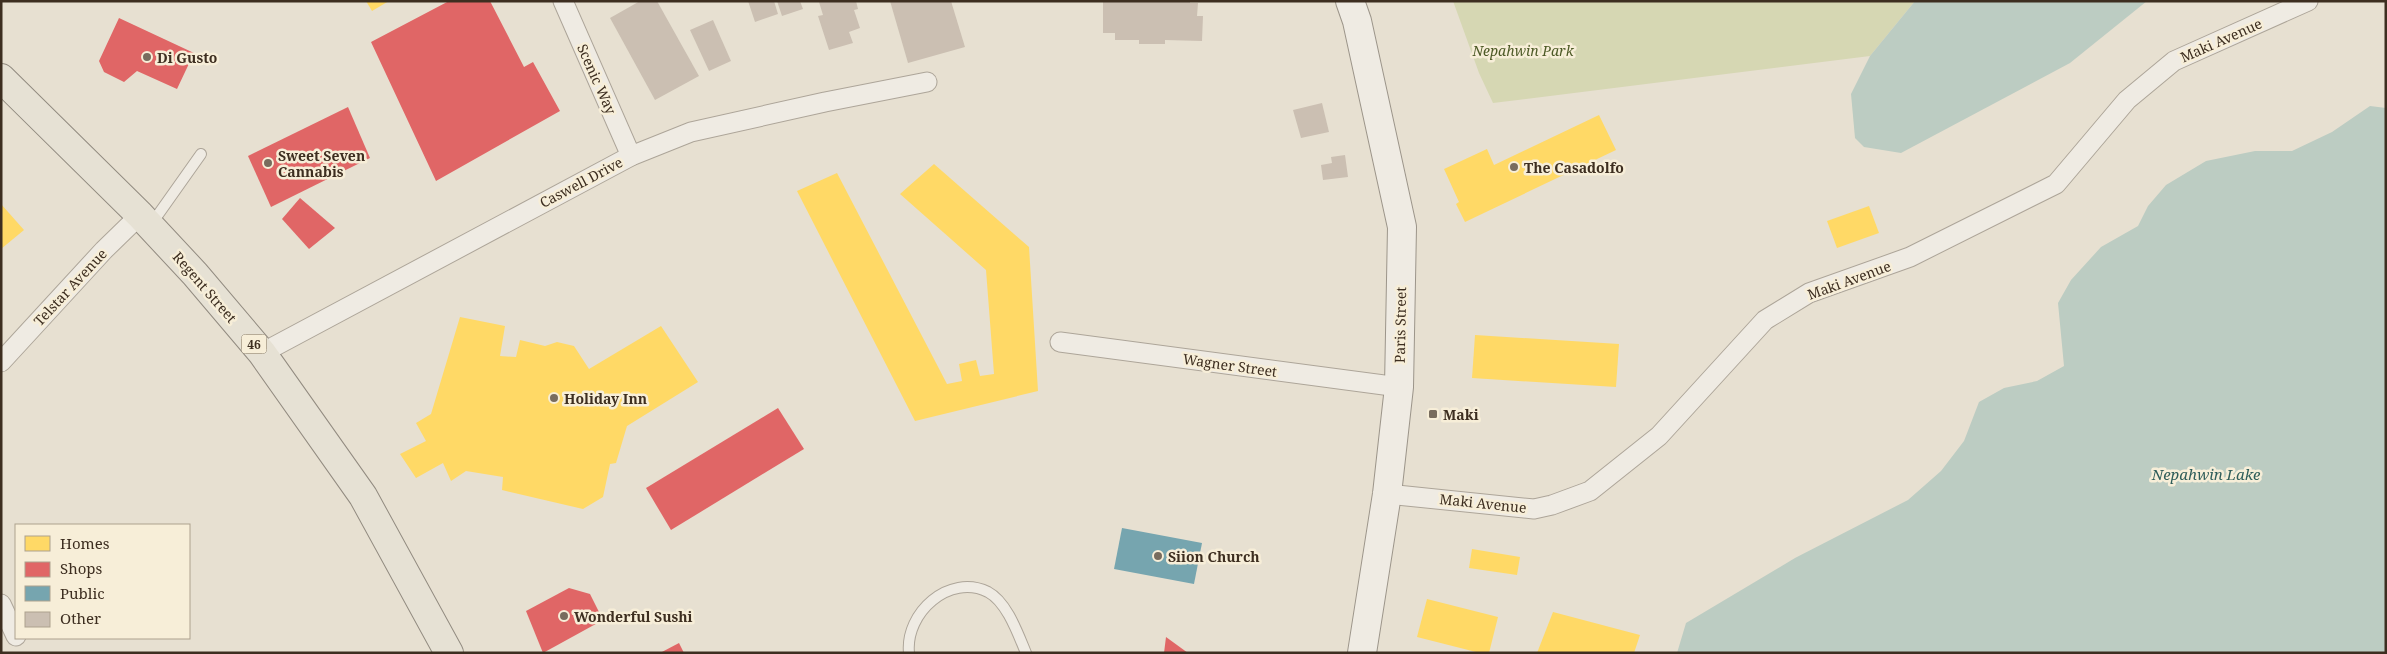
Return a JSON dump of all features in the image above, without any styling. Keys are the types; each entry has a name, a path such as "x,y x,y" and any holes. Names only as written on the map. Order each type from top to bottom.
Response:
{"main road":[{"name":"Paris Street","path":"1350,1 1357,21 1402,227 1399,387 1388,494 1362,653"},
{"name":"Regent Street","path":"1,78 145,221 195,274 262,353 363,496 450,653"}],"street":[{"name":"Scenic Way","path":"563,1 631,156"},
{"name":"Maki Avenue","path":"1388,494 1534,508 1552,505 1590,491 1659,436 1765,320 1809,293 1910,257 2056,184 2127,100 2174,61 2308,1"},
{"name":"Caswell Drive","path":"262,353 631,156 691,132 825,102 927,82"},
{"name":"Telstar Avenue","path":"1,362 109,245 145,221"},
{"name":"Wagner Street","path":"1060,342 1399,387"},
{"path":"1,604 15,633"},
{"path":"18,639 24,653"}],"lane":[{"path":"145,221 201,154"},
{"path":"909,653 912,630 919,612 929,602 961,587 989,593 1008,613 1026,653"}],"green space":[{"name":"Nepahwin Park","path":"1453,1 1915,1 1870,56 1493,103 1479,73"}],"water":[{"path":"1915,1 2147,1 2070,63 1901,153 1864,147 1855,138 1851,94 1870,56"},
{"name":"Nepahwin Lake","path":"2370,106 2386,108 2386,653 1677,653 1686,623 1795,558 1908,500 1941,471 1964,441 1979,402 2004,388 2037,381 2064,366 2058,303 2071,280 2101,247 2138,226 2148,206 2166,185 2206,161 2255,151 2292,151 2332,132"}],"building: Homes":[{"path":"366,1 389,1 372,11"},
{"name":"The Casadolfo","path":"1599,115 1616,150 1465,222 1456,204 1459,202 1444,169 1487,149 1494,165"},
{"path":"934,164 1029,247 1038,391 915,421 797,191 837,173 947,384 962,381 959,364 976,360 980,376 994,374 986,270 900,194"},
{"path":"1,204 24,230 1,249"},
{"path":"1869,206 1879,233 1837,248 1827,221"},
{"name":"Holiday Inn","path":"460,317 505,326 500,356 516,357 520,340 545,346 557,342 574,346 589,369 661,326 698,382 627,426 616,463 610,464 603,497 583,509 502,490 503,477 466,471 451,481 443,463 416,478 400,454 426,441 416,423 431,414"},
{"path":"1475,335 1619,344 1616,387 1472,378"},
{"path":"1472,549 1520,557 1517,575 1469,568"},
{"path":"1427,599 1498,617 1489,653 1480,653 1417,637"},
{"path":"1553,612 1640,635 1634,653 1537,653"}],"building: Shops":[{"path":"449,1 490,1 524,67 533,62 560,111 436,181 371,42"},
{"name":"Di Gusto","path":"119,18 194,53 177,89 137,71 124,82 104,72 99,61"},
{"path":"348,107 370,158 271,207 248,156"},
{"path":"300,198 335,228 309,249 282,219"},
{"path":"778,408 804,449 671,530 646,488"},
{"name":"Wonderful Sushi","path":"569,588 590,594 603,620 543,653 526,611"},
{"path":"1166,637 1188,653 1164,653"},
{"path":"679,643 684,653 660,653"}],"building: Public":[{"name":"Siion Church","path":"1122,528 1202,543 1194,584 1114,569"}],"building: Other":[{"path":"640,1 657,1 699,76 655,100 610,18"},
{"path":"748,1 774,1 778,14 755,22"},
{"path":"777,1 800,1 803,9 782,16"},
{"path":"856,1 858,9 854,10 860,28 849,32 853,43 829,50 818,16 823,15 819,2"},
{"path":"890,1 951,1 965,47 908,63"},
{"path":"1103,1 1190,1 1190,3 1198,3 1197,16 1203,16 1202,41 1165,40 1165,44 1139,44 1139,40 1115,40 1115,33 1103,33"},
{"path":"713,20 731,61 709,71 690,30"},
{"path":"1322,103 1329,132 1301,138 1293,110"},
{"path":"1345,155 1348,177 1323,180 1321,165 1332,163 1331,157"}],"place":[{"name":"Di Gusto","path":"147,57"},
{"name":"Sweet Seven Cannabis","path":"268,163"},
{"name":"The Casadolfo","path":"1514,167"},
{"name":"Holiday Inn","path":"554,398"},
{"name":"Maki","path":"1433,414"},
{"name":"Siion Church","path":"1158,556"},
{"name":"Wonderful Sushi","path":"564,616"}]}
